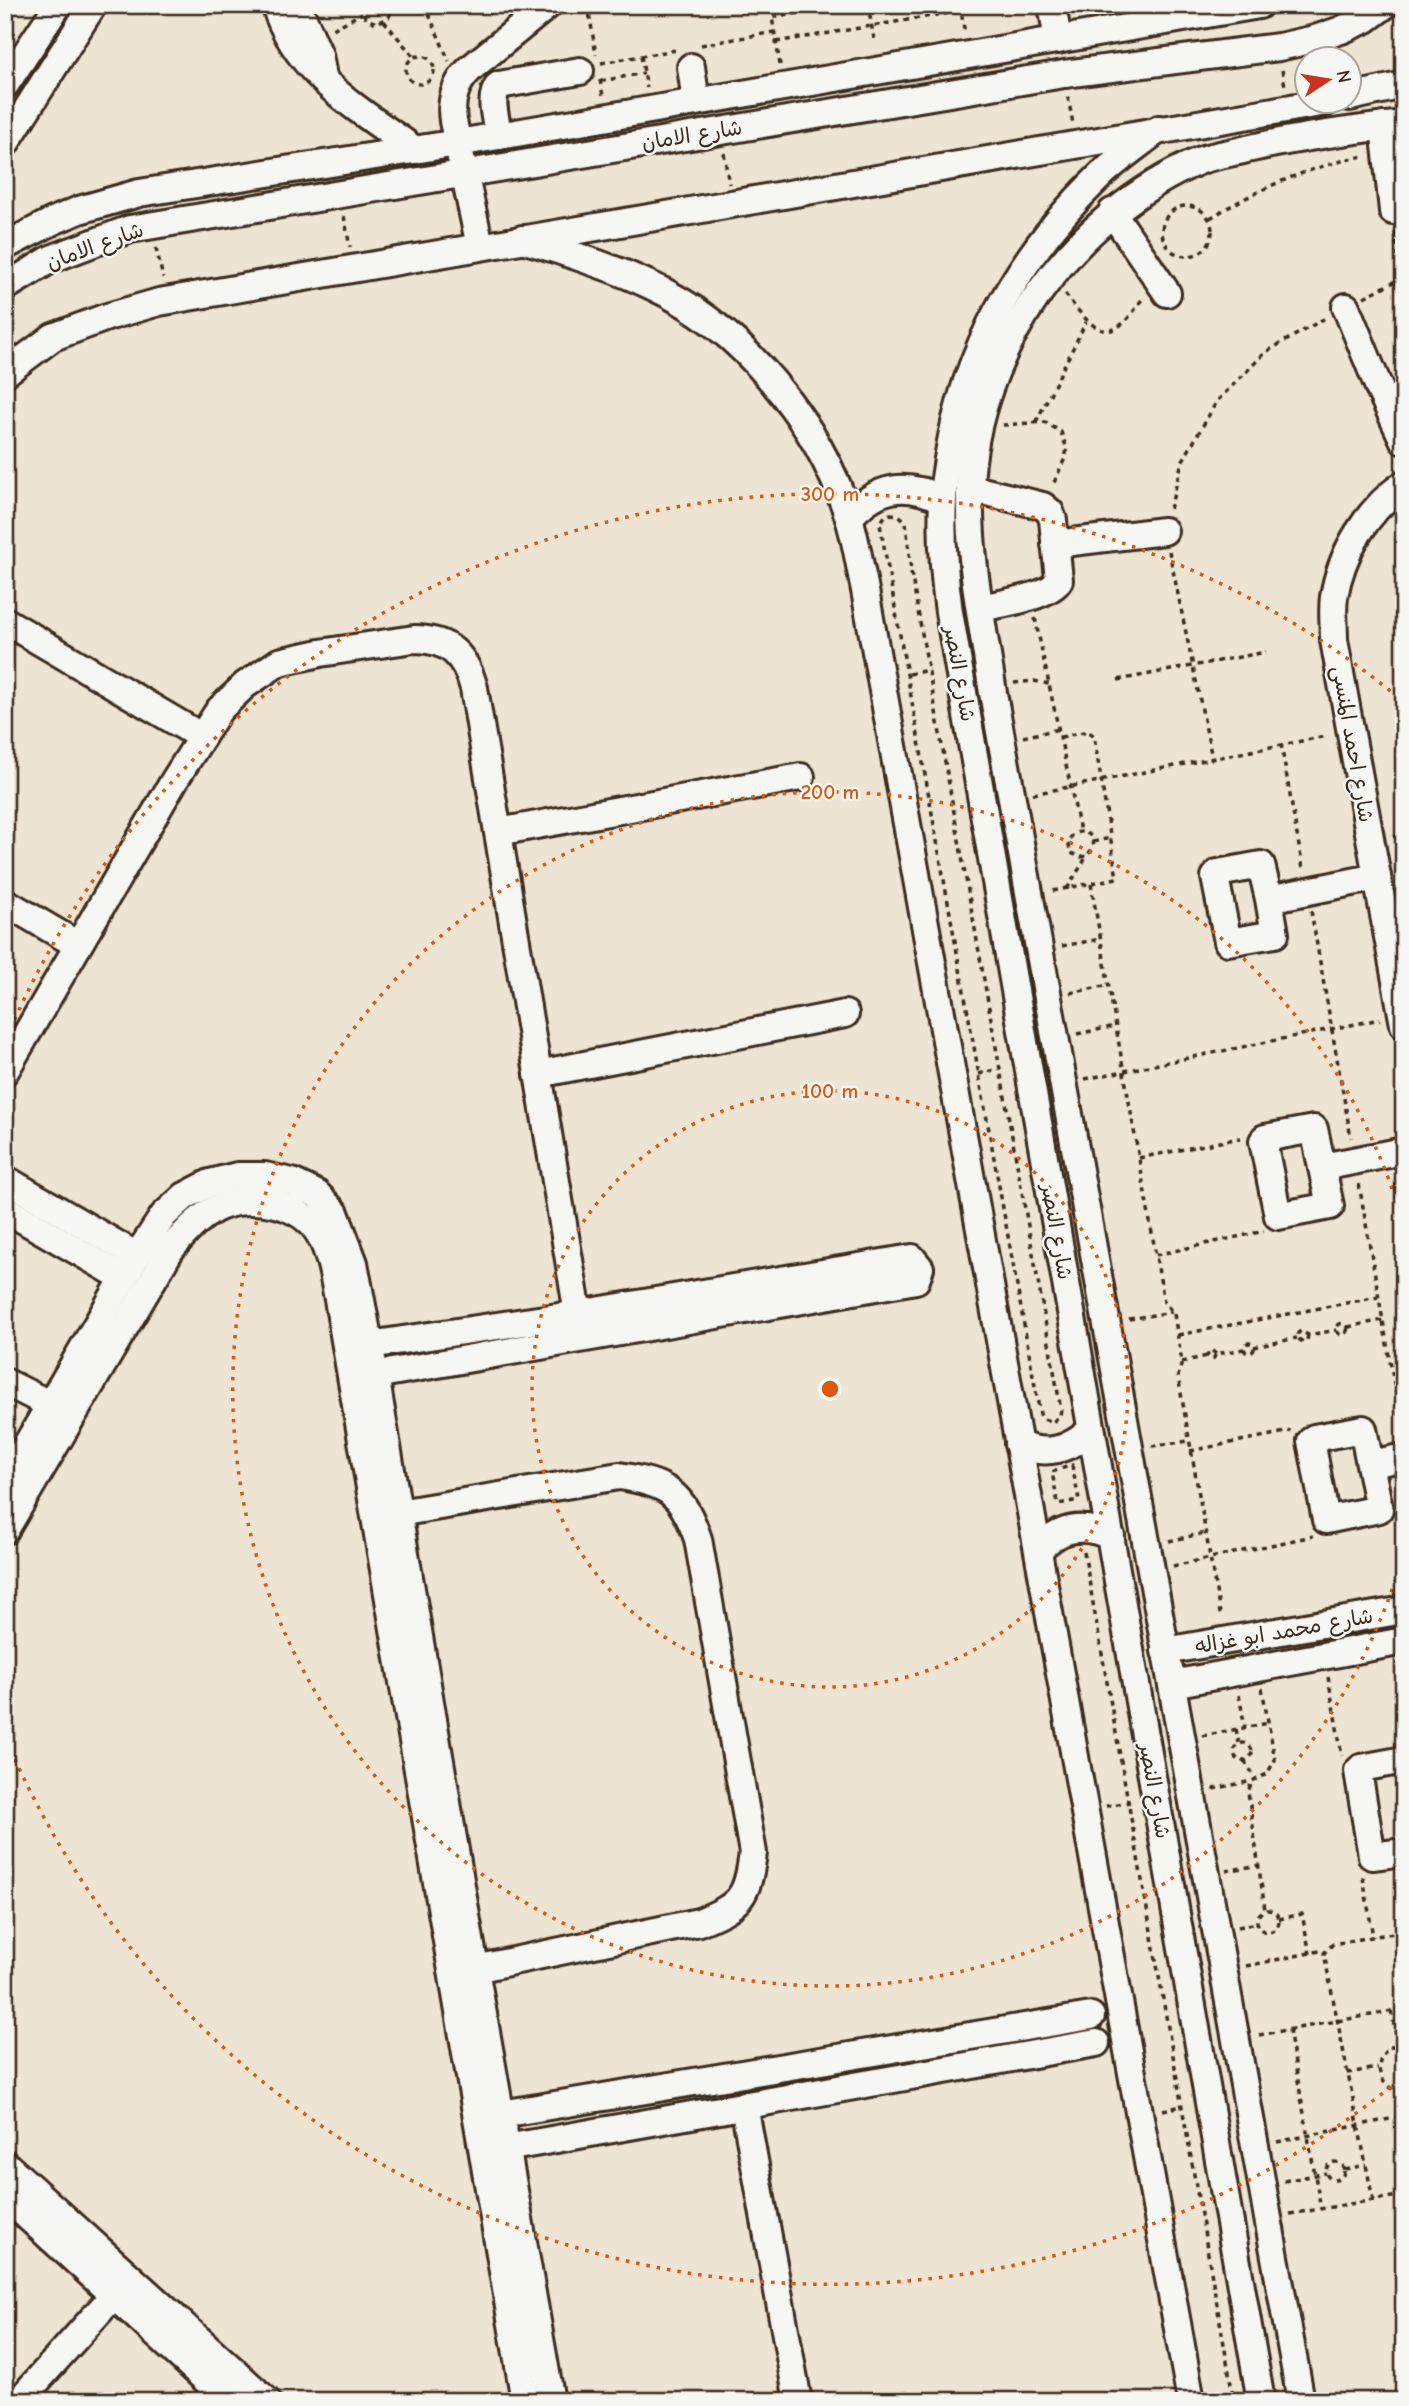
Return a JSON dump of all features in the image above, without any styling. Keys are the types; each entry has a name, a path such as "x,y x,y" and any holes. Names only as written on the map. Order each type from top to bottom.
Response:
{"street":[{"path":"5,85 58,5"},
{"path":"5,144 93,5"},
{"path":"275,5 296,49 323,82 415,150"},
{"path":"297,5 319,55 323,82"},
{"path":"480,246 453,121 452,104 458,84 471,68 548,5"},
{"path":"1052,5 1058,40"},
{"path":"5,246 79,210 139,193 458,143 1259,5"},
{"name":"شارع الامان","path":"5,287 51,259 130,229 1064,74 1279,47 1341,30 1366,19 1385,5"},
{"path":"691,66 696,102"},
{"path":"499,136 493,98 499,85 590,76"},
{"path":"1364,94 1404,85"},
{"path":"5,373 52,337 107,317 168,301 1294,107"},
{"path":"1192,123 1203,159"},
{"name":"شارع النصر","path":"1159,129 1102,174 1052,226 992,318 977,352 954,421 943,499 943,565 1261,2401"},
{"path":"1301,2401 993,694 980,608 971,527 970,488 977,427 997,366 1016,330 1066,257 1112,212 1153,184 1203,159 1299,137 1391,134 1393,211"},
{"path":"1112,212 1162,285"},
{"path":"522,239 586,259 654,286 705,318 751,357 790,402 822,454 849,518 881,680 1018,1444 1097,1809 1141,2115 1191,2401"},
{"path":"1337,311 1404,441"},
{"name":"شارع احمد المنسى","path":"1402,1012 1334,640 1334,598 1345,556 1367,519 1404,484"},
{"path":"849,518 875,495 893,489 912,488 943,499"},
{"path":"970,488 1043,506 1050,512 1059,580 1056,586 1031,596 980,608"},
{"path":"1055,544 1164,531"},
{"path":"5,621 202,737"},
{"path":"5,1071 202,737 227,701 279,662 414,639 442,643 454,650 470,674 578,1314"},
{"path":"498,832 801,777"},
{"path":"1269,899 1377,877"},
{"path":"5,902 78,945"},
{"path":"538,1074 845,1014"},
{"path":"1040,1131 1070,1124"},
{"path":"1314,1129 1322,1167 1329,1206 1278,1216 1262,1142 1265,1138 1314,1129"},
{"path":"1322,1167 1404,1151"},
{"path":"5,1482 164,1214 185,1196 210,1183 237,1176 265,1176 292,1182 317,1194 335,1213 354,1263 398,1513 417,1692 525,2401"},
{"path":"5,1179 56,1223 131,1267"},
{"path":"5,1530 171,1249 190,1226 217,1208 247,1201 279,1204 302,1215 321,1235 331,1262 475,1969 551,2401"},
{"path":"5,1209 56,1223"},
{"path":"369,1345 578,1314 812,1287 480,1356 375,1375"},
{"path":"475,1329 480,1356"},
{"path":"5,1382 51,1405"},
{"path":"1363,1429 1372,1464 1379,1509 1326,1520 1312,1439 1363,1429"},
{"path":"1018,1444 1030,1449 1056,1451 1069,1447 1091,1430"},
{"path":"1372,1464 1404,1458"},
{"path":"398,1513 619,1476 648,1480 673,1493 690,1514 698,1539 753,1853 750,1880 741,1898 723,1912 699,1922 475,1969"},
{"path":"1039,1550 1058,1533 1071,1528 1084,1527 1111,1536"},
{"name":"شارع محمد ابو غزاله","path":"1165,1651 1404,1610"},
{"name":"شارع محمد ابو غزاله","path":"1172,1684 1404,1641"},
{"path":"1404,1760 1361,1768 1358,1771 1373,1856 1404,1852"},
{"path":"1164,1844 1200,1838"},
{"path":"501,2114 1091,2015"},
{"path":"506,2148 1096,2043"},
{"path":"896,2047 902,2077"},
{"path":"631,2091 638,2123"},
{"path":"744,2105 797,2401"},
{"path":"8,2182 114,2295 229,2401"},
{"path":"8,2182 267,2401"},
{"path":"1242,2285 1280,2280"},
{"path":"19,2401 114,2295"}],"path":[{"path":"360,5 366,19 377,23 384,21 392,12 393,5"},
{"path":"425,5 458,84"},
{"path":"784,87 772,17 853,5"},
{"path":"869,5 874,39"},
{"path":"960,5 969,55"},
{"path":"776,42 961,11"},
{"path":"384,21 414,57"},
{"path":"1279,47 1288,108"},
{"path":"636,92 647,90 641,56"},
{"path":"414,57 426,57 433,66 433,73 426,82 420,84 409,78 406,66 414,57"},
{"path":"590,76 644,73"},
{"path":"1064,74 1076,143"},
{"path":"603,97 614,95"},
{"path":"720,131 732,202"},
{"path":"1210,218 1245,196 1279,181 1350,159 1391,134"},
{"path":"339,194 354,268"},
{"path":"1180,206 1202,210 1210,218 1213,229 1211,241 1205,250 1195,256 1184,257 1165,244 1163,222 1170,212 1180,206"},
{"path":"1393,211 1404,309"},
{"path":"151,226 168,301"},
{"path":"1051,276 1086,322 1094,328 1104,330 1114,330 1123,325 1162,285"},
{"path":"1212,758 1164,531 1182,463 1217,401 1266,352 1337,311"},
{"path":"1036,422 1086,322"},
{"path":"977,427 1045,422 1061,432 1067,449 1065,458 1043,506"},
{"path":"890,514 899,515 906,522 911,572 929,670 1061,1410 1053,1422 1043,1419 1040,1414 880,524 890,514"},
{"path":"1031,596 1080,831"},
{"path":"1118,680 1266,652"},
{"path":"881,680 958,663"},
{"path":"993,694 1004,686 1019,682 1049,684"},
{"path":"1002,742 1059,729"},
{"path":"1013,798 1350,731"},
{"path":"1029,895 1117,878 1092,732 1060,737"},
{"path":"1281,744 1404,1440"},
{"path":"1068,888 1092,850 1091,836 1080,831"},
{"path":"1080,831 1070,836 1068,848 1075,856 1087,856"},
{"path":"1093,842 1111,838"},
{"path":"1091,884 1164,1302 1172,1312 1182,1362 1178,1376 1224,1641"},
{"path":"1039,949 1101,939"},
{"path":"1048,998 1109,985"},
{"path":"1063,1084 1402,1012"},
{"path":"1055,1038 1116,1026"},
{"path":"953,1079 1028,1063"},
{"path":"1139,1158 1248,1136 1262,1142"},
{"path":"1156,1255 1262,1232 1273,1227 1278,1216"},
{"path":"1177,1336 1378,1297"},
{"path":"1107,1324 1172,1312"},
{"path":"1337,1330 1341,1323 1348,1327 1383,1320"},
{"path":"1297,1338 1301,1331 1307,1335 1337,1330 1343,1334 1348,1327"},
{"path":"1182,1362 1207,1356 1213,1359 1216,1354 1244,1349 1248,1343 1254,1346 1297,1338 1303,1342 1307,1340 1307,1335"},
{"path":"1190,1451 1293,1431 1304,1433 1312,1439"},
{"path":"1129,1450 1189,1441"},
{"path":"1072,1465 1079,1500 1058,1504 1052,1472 1072,1465"},
{"path":"1148,1558 1210,1558 1313,1536 1322,1530 1326,1520"},
{"path":"1148,1558 1205,1533"},
{"path":"1080,1550 1084,1552 1234,2401"},
{"path":"1192,1793 1254,1779 1267,1774 1274,1763 1269,1723 1247,1671"},
{"path":"1245,1727 1247,1671"},
{"path":"1182,1740 1269,1723"},
{"path":"1236,1729 1239,1743 1234,1752 1239,1760 1244,1761 1254,1779"},
{"path":"1239,1743 1244,1743 1251,1749 1251,1754 1244,1761"},
{"path":"1254,1779 1248,1792 1265,1910 1257,1923 1263,1931 1272,1931 1276,1928 1278,1919 1276,1914 1265,1910"},
{"path":"1097,1809 1105,1793"},
{"path":"1097,1809 1156,1797"},
{"path":"1207,1875 1259,1865"},
{"path":"1278,1919 1302,1914 1310,1954"},
{"path":"1223,1971 1310,1954 1326,1950 1333,1944 1404,1931"},
{"path":"1326,1950 1324,1956 1373,2200"},
{"path":"1236,2039 1404,2009"},
{"path":"1391,2011 1401,2044 1384,2052 1378,2068 1380,2078 1387,2087 1404,2091"},
{"path":"1289,2030 1321,2209"},
{"path":"1347,2073 1378,2068"},
{"path":"1141,2115 1183,2106"},
{"path":"1255,2147 1404,2116"},
{"path":"1326,2173 1327,2168 1334,2162 1339,2162 1345,2169"},
{"path":"1345,2169 1366,2165"},
{"path":"1326,2173 1328,2177 1337,2180 1344,2174 1345,2169"},
{"path":"1262,2185 1326,2173"},
{"path":"1268,2217 1404,2195"}]}
